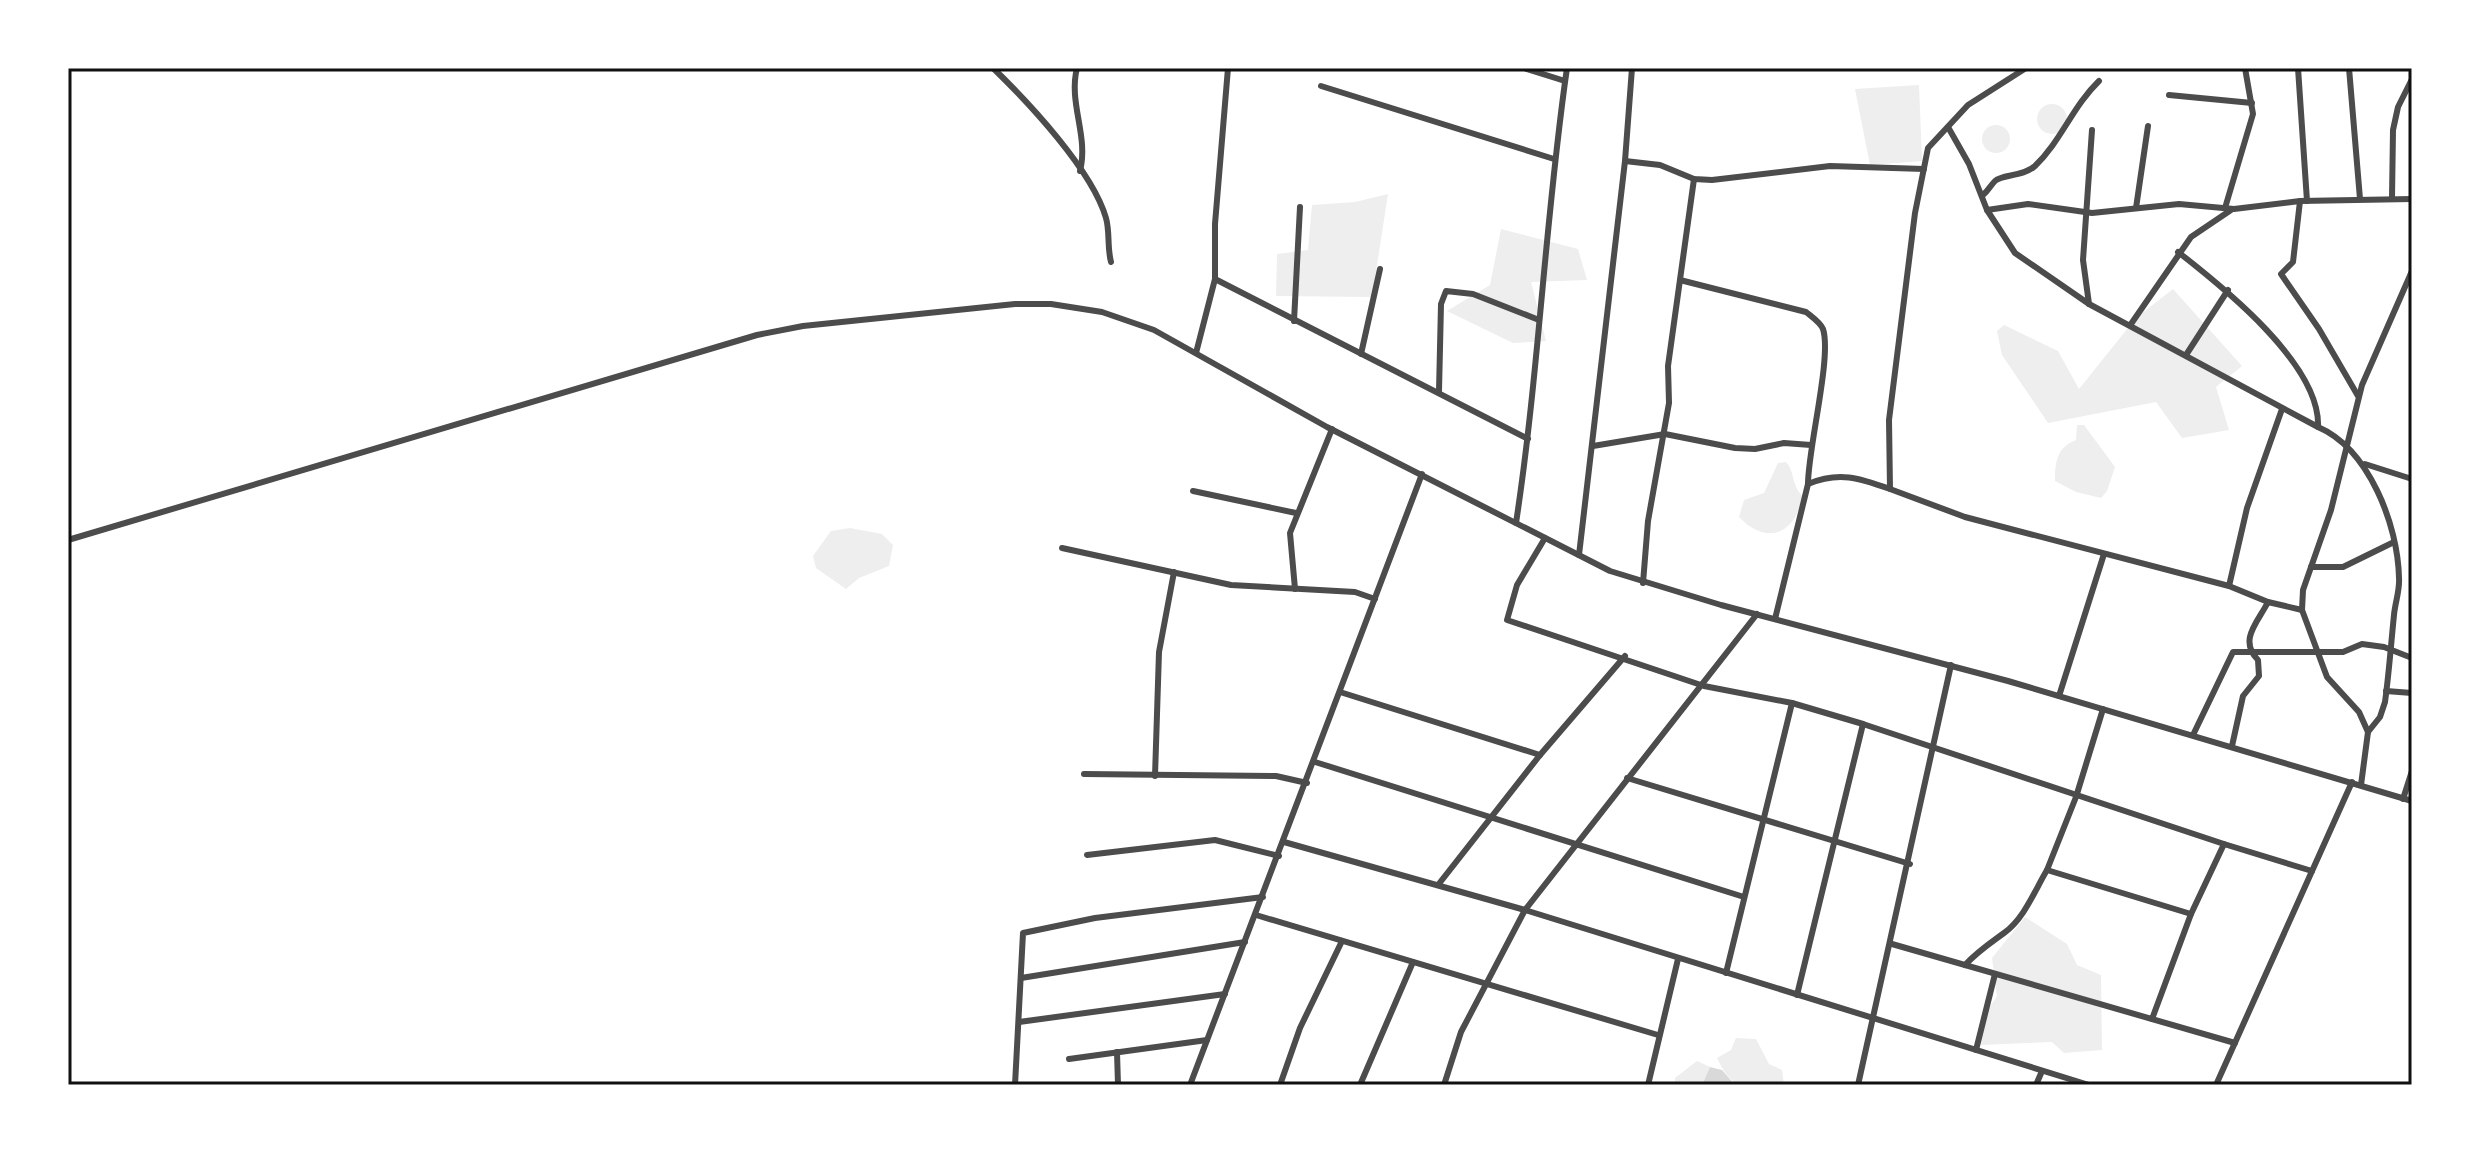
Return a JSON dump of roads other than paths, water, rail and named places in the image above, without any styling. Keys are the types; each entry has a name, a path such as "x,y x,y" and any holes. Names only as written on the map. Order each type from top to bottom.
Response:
{"street":[{"path":"993,68 1041,119 1080,171 1105,215 1111,262"},
{"path":"1077,68 1074,88 1083,148 1080,171"},
{"path":"1196,353 1215,279 1215,224 1228,68"},
{"path":"1524,68 1565,81"},
{"path":"1516,523 1528,439 1554,159 1567,68"},
{"path":"1579,555 1625,161 1632,68"},
{"path":"1890,489 1889,420 1915,213 1928,148 1968,105 2026,68"},
{"path":"2225,208 2244,149 2252,103 2245,68"},
{"path":"2298,68 2304,201 2293,262 2281,274 2319,329 2359,397"},
{"path":"2349,68 2360,199"},
{"path":"2392,198 2393,130 2398,107 2412,79"},
{"path":"1983,195 1999,179 2017,177 2031,170 2054,144 2087,93 2099,81"},
{"path":"1321,86 1554,159"},
{"path":"2169,95 2252,103"},
{"path":"2136,208 2148,126"},
{"path":"1948,127 1983,195 1987,210 2015,253 2089,304 2318,427 2349,447 2365,464 2394,542 2400,582 2386,691 2380,717 2368,732 2361,785"},
{"path":"2089,304 2083,260 2092,130"},
{"path":"1625,161 1660,165 1694,179 1736,180 1756,174 1830,166 1924,169"},
{"path":"1643,583 1648,521 1665,434 1668,366 1694,179"},
{"path":"1987,210 2028,204 2084,212 2179,204 2234,209 2304,201 2412,199"},
{"path":"1294,321 1300,207"},
{"path":"2131,324 2178,252 2207,223 2234,209"},
{"path":"2178,252 2228,290 2263,324 2295,367 2319,412 2318,427"},
{"path":"1361,354 1380,269"},
{"path":"2368,732 2359,712 2327,677 2302,610 2311,567 2349,447 2359,397 2372,357 2412,271"},
{"path":"1215,279 1528,439"},
{"path":"1680,280 1806,312 1824,332 1808,484 1775,619"},
{"path":"2186,355 2228,290"},
{"path":"1439,391 1441,304 1446,291 1473,294 1539,320"},
{"path":"68,540 383,449 674,359 803,326 1000,305 1051,304 1123,318 1196,353 1332,429 1545,538 1643,583 1951,665 2412,801"},
{"path":"2229,586 2232,560 2247,508 2282,409"},
{"path":"1295,589 1290,533 1332,429"},
{"path":"1593,446 1665,434 1745,448 1784,443 1811,445"},
{"path":"2365,464 2412,479"},
{"path":"1190,1085 1422,474"},
{"path":"1808,484 1830,475 1851,475 1965,517 2229,586 2268,602 2302,610"},
{"path":"1193,491 1296,513"},
{"path":"1545,538 1517,585 1507,620 1625,656 1704,686 1792,703 1863,724 2076,797 2312,871"},
{"path":"2311,567 2343,567 2394,542"},
{"path":"1062,548 1231,585 1355,592 1375,599"},
{"path":"2059,696 2104,554"},
{"path":"1155,776 1159,652 1174,572"},
{"path":"2232,746 2243,696 2259,676 2258,660 2251,653 2249,638 2268,602"},
{"path":"1444,1085 1461,1032 1525,910 1627,778 1704,686 1757,614"},
{"path":"2193,735 2231,654 2315,650 2343,652 2362,644 2392,649 2412,658"},
{"path":"1438,885 1540,755 1625,656"},
{"path":"1858,1085 1910,864 1951,665"},
{"path":"2386,691 2412,693"},
{"path":"1340,692 1540,755"},
{"path":"1726,973 1792,703"},
{"path":"1965,965 1983,944 2005,932 2020,916 2047,870 2076,797 2103,709"},
{"path":"1797,995 1863,724"},
{"path":"1315,762 1744,897"},
{"path":"2403,799 2412,771"},
{"path":"1084,774 1276,776 1307,783"},
{"path":"1627,778 1910,864"},
{"path":"2216,1085 2352,782"},
{"path":"1087,855 1215,840 1279,856"},
{"path":"1284,842 1525,910 2089,1085"},
{"path":"2152,1019 2191,914 2224,844"},
{"path":"2047,870 2191,914"},
{"path":"1015,1085 1023,933 1263,897"},
{"path":"1256,915 1658,1035"},
{"path":"1280,1085 1300,1028 1342,941"},
{"path":"1021,978 1245,942"},
{"path":"1892,944 2235,1043"},
{"path":"1648,1085 1678,959"},
{"path":"1360,1085 1413,962"},
{"path":"1976,1050 1995,974"},
{"path":"1019,1022 1225,994"},
{"path":"1069,1059 1207,1040"},
{"path":"1117,1052 1118,1085"},
{"path":"2036,1085 2042,1071"}]}
